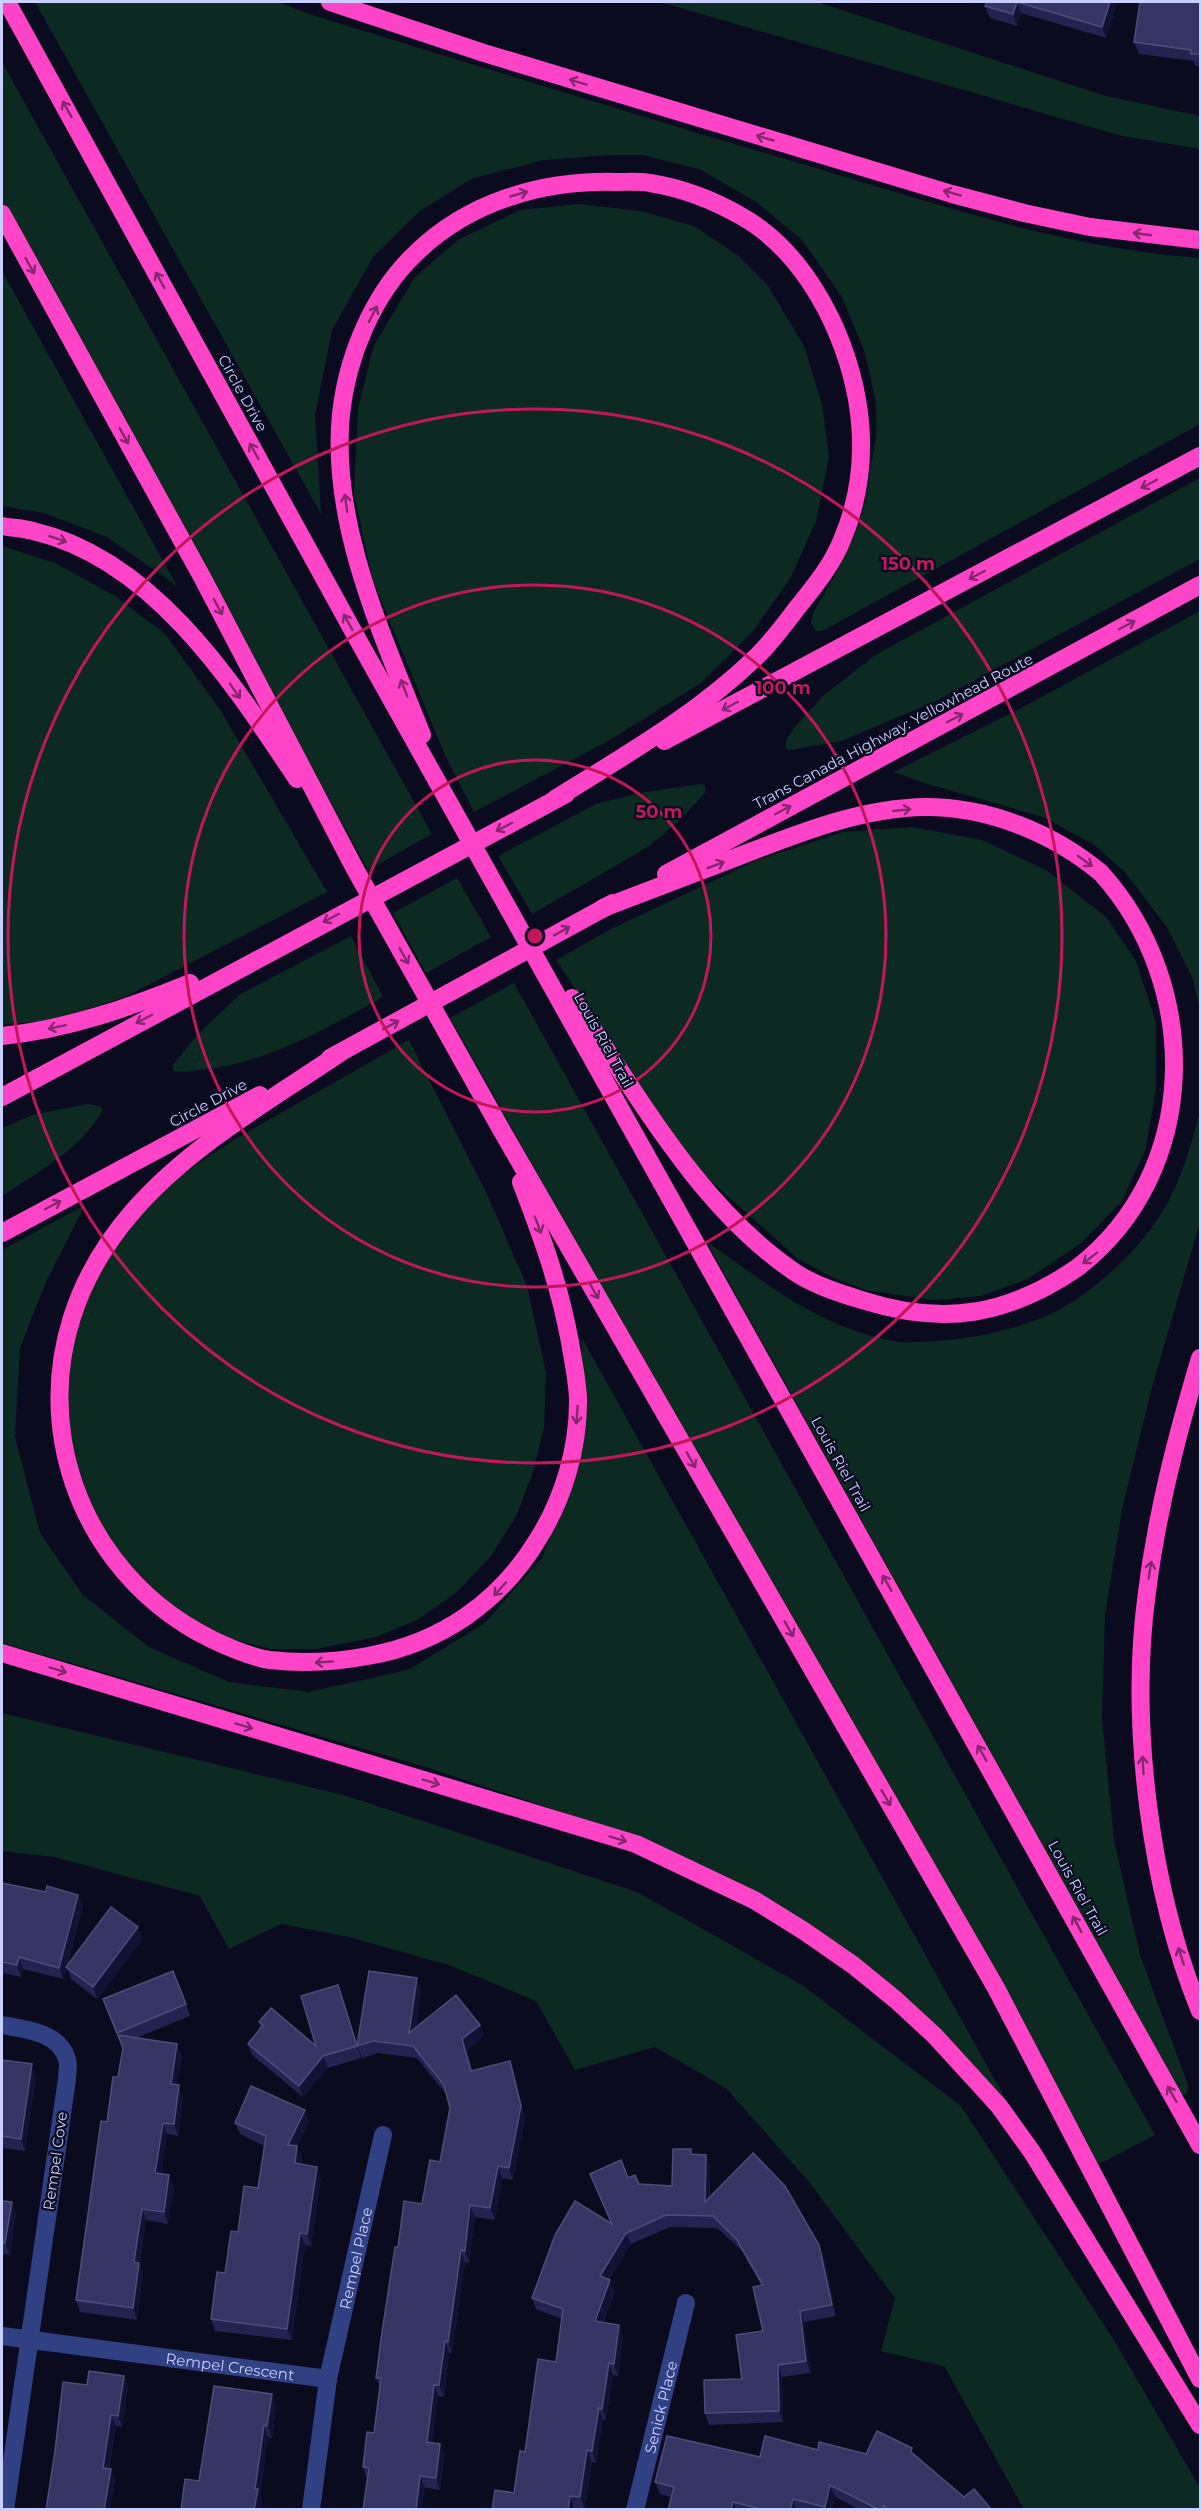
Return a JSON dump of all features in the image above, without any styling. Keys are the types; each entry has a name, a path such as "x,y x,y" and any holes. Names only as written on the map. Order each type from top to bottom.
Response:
{"highway":[{"name":"Circle Drive","path":"7,2 448,801"},
{"path":"330,2 495,57 1024,213 1090,227 1200,240"},
{"path":"448,801 369,601 354,550 345,501 341,452 341,415 350,366 382,296 414,255 447,228 492,202 542,188 586,181 648,182 696,194 744,218 788,252 819,296 843,344 857,389 862,441 856,492 842,540 818,581 756,658 668,728 555,799"},
{"path":"2,214 202,577 355,869 502,1131 996,1988 1200,2379"},
{"path":"2,1096 1200,456"},
{"path":"2,526 33,531 75,545 112,566 146,590 162,605 213,658 355,869"},
{"name":"Trans Canada Highway: Yellowhead Route","path":"603,908 1200,585"},
{"name":"Louis Riel Trail","path":"448,801 1200,2145"},
{"path":"603,908 830,822 882,812 927,807 972,812 1017,824 1052,838 1117,886 1143,917 1166,951 1177,977"},
{"path":"505,900 666,1137 709,1195 771,1254 801,1276 842,1294 885,1308 926,1316 972,1313 992,1308 1012,1302 1054,1283 1088,1260 1121,1233 1149,1201 1168,1169 1184,1127"},
{"name":"Circle Drive","path":"2,1233 340,1053 603,908"},
{"path":"2,1036 82,1022 173,990 270,951"},
{"path":"340,1053 192,1154 134,1211 88,1274 73,1310 62,1348 58,1387 61,1429 68,1467 81,1506 103,1546 129,1579 160,1607 195,1632 228,1648 266,1660 309,1663 375,1655 424,1641 460,1622 492,1597 525,1562 549,1522 564,1485 575,1444 578,1401 564,1312 552,1262 502,1131"},
{"path":"1200,1358 1172,1453 1158,1519 1146,1594 1141,1713 1144,1774 1152,1831 1178,1946 1200,2011"},
{"path":"2,1653 636,1844 754,1900 804,1931 853,1965 896,2000 934,2035 999,2106 1032,2152 1200,2425"}],"street":[{"name":"Rempel Cove","path":"2,2025 38,2032 58,2043 67,2060 67,2079 5,2510"},
{"name":"Rempel Place","path":"328,2379 383,2135"},
{"name":"Senick Place","path":"635,2510 686,2303"},
{"name":"Rempel Crescent","path":"2,2336 328,2379"},
{"path":"311,2510 328,2379"}],"green space":[{"path":"35,2 278,2 312,15 962,212 1104,246 1200,258 1200,424 822,631 816,631 811,623 813,613 837,572 863,511 876,438 876,403 865,353 842,297 802,240 755,201 699,169 643,155 544,160 473,178 420,211 373,257 332,330 315,415 321,514"},
{"path":"660,2 817,2 1106,96 1200,116 1200,149 1122,136"},
{"path":"2,62 432,834 368,870 2,201"},
{"path":"580,204 640,211 694,226 736,254 768,286 804,346 822,404 829,457 816,521 791,577 754,630 701,683 610,740 474,812 445,755 373,581 354,494 358,408 374,345 415,277 458,240 520,210"},
{"path":"2,271 177,586 107,537 44,513 2,506"},
{"path":"1200,478 1200,559 932,703 841,741 791,750 785,748 787,738 794,728 824,695 877,654"},
{"path":"2,546 55,563 115,596 165,634 221,711 327,892 125,997 54,1020 2,1025"},
{"path":"1200,611 1200,1011 1193,979 1167,927 1124,871 1093,844 1043,817 894,772 1025,706"},
{"path":"705,785 705,793 680,820 648,847 532,914 498,856 596,804 639,793"},
{"path":"912,827 982,840 1046,870 1106,917 1136,961 1156,1022 1156,1088 1146,1148 1122,1201 1081,1243 1028,1279 981,1296 935,1300 865,1290 832,1277 798,1259 693,1165 556,960 613,928 758,860 843,832"},
{"path":"457,878 491,937 426,973 393,913"},
{"path":"351,936 383,997 318,1032 272,1052 225,1066 186,1072 173,1071 173,1065 197,1035 239,995"},
{"path":"514,983 1155,2135 1095,2166 450,1018"},
{"path":"409,1040 487,1194 527,1286 546,1372 544,1428 532,1475 517,1514 491,1556 457,1592 417,1620 376,1637 316,1649 271,1649 224,1637 183,1616 129,1575 85,1503 64,1409 67,1351 90,1282 117,1237 161,1189 235,1139"},
{"path":"87,1104 99,1106 103,1110 83,1137 44,1169 2,1196 2,1128 32,1115"},
{"path":"1200,1112 1200,1222 1151,1391 1122,1509 1105,1615 1102,1718 1114,1840 1140,1955 1188,2085 1187,2094 1182,2096 706,1241 759,1279 814,1313 871,1336 902,1342 944,1341 1013,1328 1054,1312 1084,1294 1120,1264 1141,1241 1173,1193 1184,1166"},
{"path":"85,1205 45,1284 20,1348 15,1437 40,1533 83,1595 149,1647 229,1682 309,1692 408,1670 485,1623 542,1558 579,1460 582,1338 1025,2134 911,2007 648,1841 429,1768 2,1643 2,1250"},
{"path":"2,1713 347,1796 637,1892 802,1985 961,2106 1114,2340 1200,2488 1200,2509 1024,2509 944,2366 881,2351 895,2298 810,2183 727,2089 655,2047 575,2070 536,2001 449,1965 349,1937 281,1924 229,1949 200,1896 54,1857 2,1851"}],"building":[{"path":"987,2 1017,2 1013,14 985,6"},
{"path":"1017,2 1110,2 1102,27"},
{"path":"1140,2 1200,2 1200,54 1191,54 1191,50 1134,42"},
{"path":"2,1883 46,1892 47,1886 78,1895 59,1968 19,1957 17,1965 2,1962"},
{"path":"111,1907 138,1927 93,1987 66,1967"},
{"path":"173,1971 186,2004 117,2033 103,1999"},
{"path":"369,1971 417,1978 409,2033 456,1995 480,2025 462,2039 471,2071 510,2061 521,2106 509,2168 498,2166 490,2208 470,2205 465,2251 461,2250 448,2342 445,2341 439,2385 434,2385 427,2442 440,2444 436,2478 420,2476 416,2510 363,2510 369,2468 363,2467 367,2432 374,2433 381,2378 376,2378 404,2201 422,2204 430,2160 440,2162 450,2108 444,2085 413,2046 373,2041 357,2046"},
{"path":"338,1985 357,2046 323,2056 299,2086 248,2044 263,2025 259,2022 271,2008 316,2046 301,1996"},
{"path":"118,2035 177,2044 171,2084 179,2085 174,2124 163,2123 155,2173 169,2175 164,2212 142,2209 134,2262 139,2263 133,2308 76,2300 101,2121 107,2122 113,2077 118,2077 123,2048"},
{"path":"2,2060 32,2064 21,2139 2,2136"},
{"path":"251,2086 305,2110 288,2145 297,2146 295,2163 317,2167 307,2234 300,2233 287,2329 211,2319 217,2272 225,2273 231,2231 238,2232 244,2186 258,2188 266,2136 235,2123"},
{"path":"673,2149 691,2149 691,2154 706,2155 705,2202 753,2153 785,2186 819,2245 832,2305 800,2311 806,2361 778,2365 779,2411 705,2413 704,2380 742,2379 736,2335 763,2331 753,2287 763,2285 737,2240 713,2216 666,2215 626,2233 600,2276 610,2280 595,2321 619,2325 614,2364 609,2363 602,2409 599,2408 592,2451 587,2450 580,2497 570,2496 568,2510 492,2510 495,2490 514,2493 520,2451 525,2452 538,2359 556,2362 563,2309 532,2298 555,2235 575,2201 612,2224 590,2174 621,2160 628,2178 635,2175 639,2184 672,2186"},
{"path":"2,2201 12,2202 5,2243 2,2243"},
{"path":"89,2371 124,2376 118,2416 111,2415 103,2468 111,2469 104,2510 46,2510 63,2382 87,2385"},
{"path":"214,2386 272,2394 267,2426 264,2425 254,2510 181,2510 185,2479 199,2481"},
{"path":"877,2431 912,2448 911,2452 964,2497 974,2489 992,2510 889,2510 884,2505 880,2510 830,2485 825,2507 793,2499 790,2510 765,2510 733,2502 731,2510 668,2510 674,2487 655,2482 667,2436 760,2457 765,2436 818,2450 819,2442 866,2454"}]}
